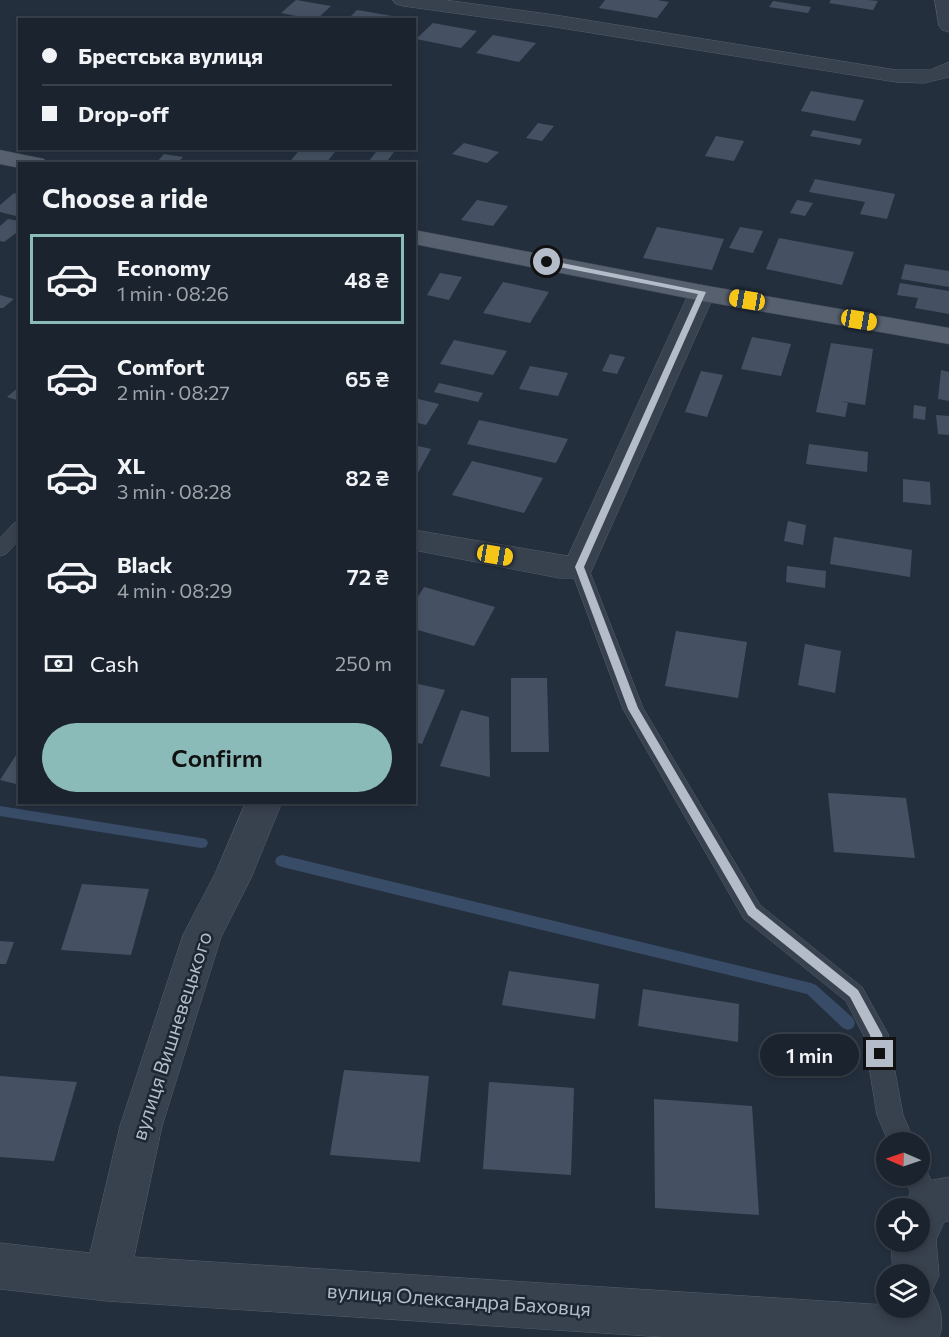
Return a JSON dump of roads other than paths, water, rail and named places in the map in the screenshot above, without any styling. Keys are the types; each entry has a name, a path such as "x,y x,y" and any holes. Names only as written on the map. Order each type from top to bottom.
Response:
{"main road":[{"path":"0,157 26,162"},
{"path":"416,237 949,336"}],"street":[{"path":"403,0 555,21 896,76 923,77 943,74 949,68"},
{"path":"945,0 949,26"},
{"path":"416,540 559,567 579,567 702,292"},
{"name":"вулиця Вишневецького","path":"107,1278 141,1126 202,935 232,878 263,804"},
{"name":"вулиця Олександра Баховця","path":"0,1266 107,1278 918,1325"}],"lane":[{"path":"0,550 18,529"},
{"path":"579,567 633,709 752,912 854,994 876,1034 890,1115 897,1132"}],"waterway":[{"path":"0,811 201,843"},
{"path":"282,861 811,989 848,1023"}]}
